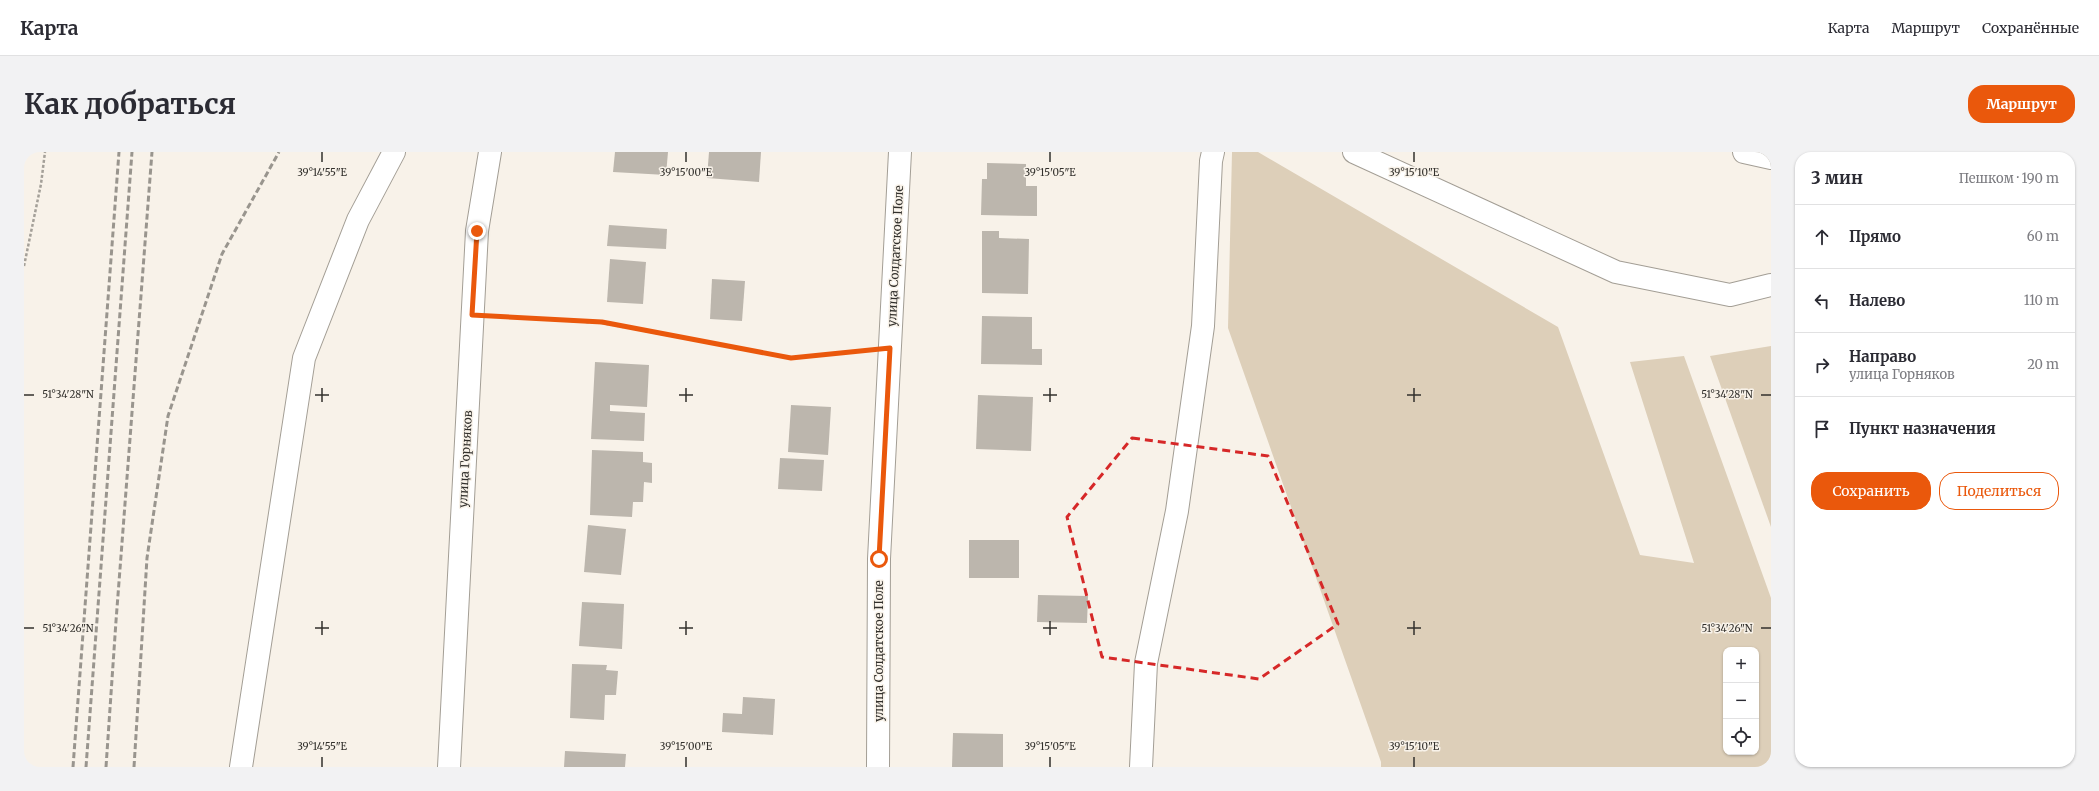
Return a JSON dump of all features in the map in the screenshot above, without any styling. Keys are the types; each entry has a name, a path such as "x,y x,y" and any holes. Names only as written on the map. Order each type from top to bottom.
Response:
{"street":[{"path":"241,767 304,358 358,220 394,152"},
{"name":"улица Горняков","path":"449,767 477,231 490,152"},
{"name":"улица Солдатское Поле","path":"878,767 879,559 900,152"},
{"path":"1141,767 1146,663 1177,511 1203,326 1211,162 1214,152"},
{"path":"1354,152 1616,272 1730,295 1771,285"},
{"path":"1744,152 1771,158"}],"path":[{"path":"24,266 41,184 45,152"},
{"path":"472,315 602,322 791,358 890,348"}],"highlighted area":[{"path":"1132,438 1268,456 1338,624 1259,679 1102,657 1067,517"}],"shaded area":[{"path":"1232,152 1258,152 1558,327 1640,555 1694,563 1630,362 1684,356 1771,598 1771,767 1381,767 1381,762 1228,328"},
{"path":"1771,346 1771,527 1710,356"}],"building":[{"path":"615,152 668,152 666,175 613,172"},
{"path":"709,152 761,152 759,182 707,178"},
{"path":"987,163 1026,164 1026,186 1037,186 1037,216 981,215 982,179 987,179"},
{"path":"609,225 667,229 666,249 607,246"},
{"path":"982,231 999,231 999,238 1029,239 1028,294 982,293"},
{"path":"610,259 646,262 643,304 607,302"},
{"path":"712,279 745,281 742,321 710,319"},
{"path":"982,316 1032,317 1032,349 1042,349 1042,365 981,364"},
{"path":"595,362 649,365 647,407 610,405 610,411 645,413 644,441 591,439"},
{"path":"978,395 1033,397 1031,451 976,449"},
{"path":"791,405 831,407 828,455 788,452"},
{"path":"592,450 643,452 643,462 652,463 652,483 644,482 643,502 633,502 632,517 590,515"},
{"path":"780,458 824,460 822,491 778,489"},
{"path":"588,525 626,529 621,575 584,572"},
{"path":"969,540 1019,540 1019,578 969,578"},
{"path":"1038,595 1088,596 1087,623 1037,622"},
{"path":"582,602 624,604 622,649 579,646"},
{"path":"572,664 607,665 606,670 618,671 616,695 605,695 604,720 570,718"},
{"path":"743,697 775,699 773,735 722,732 723,713 742,714"},
{"path":"953,733 1003,734 1003,767 952,767"},
{"path":"565,751 626,754 625,767 564,767"}],"railway":[{"path":"73,767 119,152"},
{"path":"86,767 132,152"},
{"path":"106,767 152,152"},
{"path":"134,767 147,558 168,416 222,254 279,152"}],"route":[{"path":"477,231 472,315 602,322 710,344 791,358 890,348 879,559"}]}
